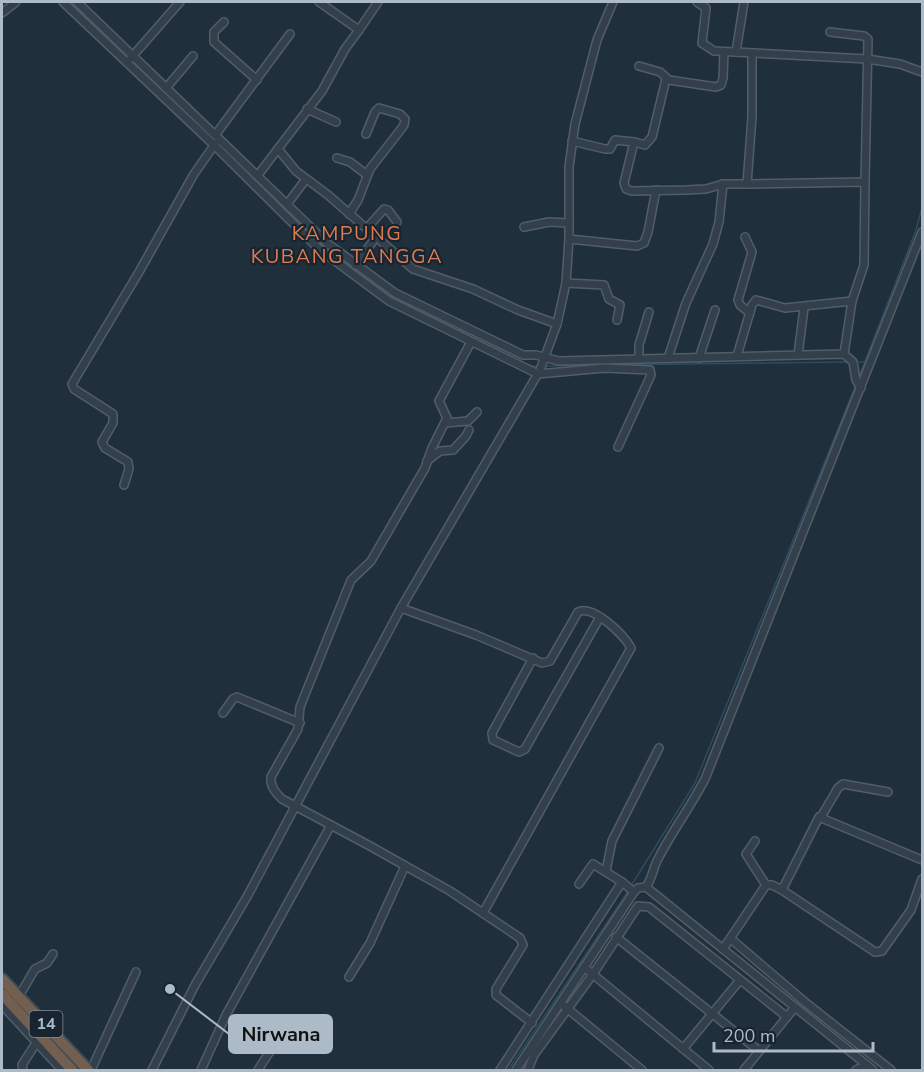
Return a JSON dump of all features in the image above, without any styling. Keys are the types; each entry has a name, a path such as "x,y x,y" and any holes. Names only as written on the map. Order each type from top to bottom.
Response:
{"highway":[{"name":"14","path":"2,979 90,1071"},
{"name":"14","path":"2,994 21,1019 72,1071"}],"street":[{"path":"2,13 16,2"},
{"path":"63,2 130,59 217,140 318,240 389,301 471,342 539,372 604,368 650,370 651,375 618,447"},
{"path":"76,2 130,59 167,87 217,140 288,203 318,240 395,293 518,354 559,361 844,354 853,362 856,380 861,388"},
{"path":"130,59 180,2"},
{"path":"319,2 359,30"},
{"path":"258,175 322,90 345,49 378,2"},
{"path":"152,1071 195,986 248,895 401,608 539,372 557,324 566,284 572,141 597,40 613,2"},
{"path":"697,2 706,8 702,43 714,51 867,59 900,64 922,72"},
{"path":"736,52 744,2"},
{"path":"224,22 214,32 214,42 257,80"},
{"path":"830,32 866,37 867,59 864,265 852,301 844,354"},
{"path":"124,485 129,470 128,462 105,448 102,442 113,423 113,414 74,389 72,384 139,272 189,182 290,34"},
{"path":"639,66 660,72 666,79 699,86 719,87 723,78 724,52"},
{"path":"747,184 752,117 752,54"},
{"path":"167,87 193,56"},
{"path":"572,141 605,149 610,149 615,140 645,145 652,137 666,79"},
{"path":"349,214 358,200 367,175 398,134 405,119 400,114 379,108 366,134"},
{"path":"306,109 336,122"},
{"path":"634,142 624,176 625,186 632,191 706,189 723,184 865,182"},
{"path":"278,148 291,166 377,236 406,264 420,273 473,289 518,310 557,324"},
{"path":"337,158 350,162 367,175"},
{"path":"288,203 306,179"},
{"path":"668,358 686,303 713,244 719,222 723,184"},
{"path":"569,238 637,246 644,243 656,190"},
{"path":"367,228 384,209 388,210 397,222"},
{"path":"524,227 549,222 570,223"},
{"path":"579,884 592,864 597,865 628,887 646,886 653,878 658,857 688,811 705,779 922,232"},
{"path":"355,265 377,236"},
{"path":"745,237 752,252 738,303 750,313"},
{"path":"566,284 604,285 609,299 620,305 617,320"},
{"path":"736,356 753,302 756,300 782,308 804,308 852,301"},
{"path":"798,355 804,308"},
{"path":"699,357 715,310"},
{"path":"639,359 639,345 649,312"},
{"path":"471,342 440,400 447,416 425,468 371,561 351,580 300,707 300,723 270,782 277,794 295,807 470,903 522,940 522,948 496,989 496,995 532,1023"},
{"path":"445,423 468,421 477,412"},
{"path":"427,460 440,451 453,450 469,430"},
{"path":"401,608 542,663 550,661 580,611 588,610 600,617 630,645 630,651 483,914"},
{"path":"533,658 492,733 493,740 519,752 525,749 600,617"},
{"path":"223,713 232,699 237,697 300,723"},
{"path":"606,871 612,841 659,748"},
{"path":"782,890 816,820 821,817 838,788 843,784 888,792"},
{"path":"821,817 922,860"},
{"path":"201,1071 225,1015 331,825"},
{"path":"755,841 747,850 746,855 766,885"},
{"path":"349,977 370,943 405,866"},
{"path":"766,885 776,886 859,942 879,952 911,910 922,879"},
{"path":"723,949 766,885"},
{"path":"646,886 870,1070"},
{"path":"528,1071 534,1055 564,1006 628,887"},
{"path":"500,1071 628,887"},
{"path":"516,1071 564,1006 593,974 636,906 646,905 787,1017"},
{"path":"616,938 759,1052"},
{"path":"731,939 891,1071"},
{"path":"18,996 35,969 47,963 53,954"},
{"path":"584,968 709,1071"},
{"path":"90,1071 136,972"},
{"path":"682,1049 740,980"},
{"path":"2,1005 21,1019 36,1043 62,1071"},
{"path":"564,1006 642,1071"},
{"path":"744,1071 795,1007"},
{"path":"23,1071 22,1065 36,1043"},
{"path":"258,1071 274,1045"},
{"path":"856,1071 860,1068 870,1070"}],"waterway":[{"path":"68,2 127,58"},
{"path":"130,61 151,80"},
{"path":"228,154 323,247 351,267"},
{"path":"859,377 916,230 922,208"},
{"path":"355,271 392,299"},
{"path":"609,365 847,362"},
{"path":"857,362 864,362"},
{"path":"543,366 598,365"},
{"path":"528,366 538,366"},
{"path":"631,886 695,783 855,387"},
{"path":"508,1070 629,890"}],"place":[{"name":"Nirwana","path":"170,989"}],"district":[{"name":"KAMPUNG KUBANG TANGGA","path":"347,244"}]}
